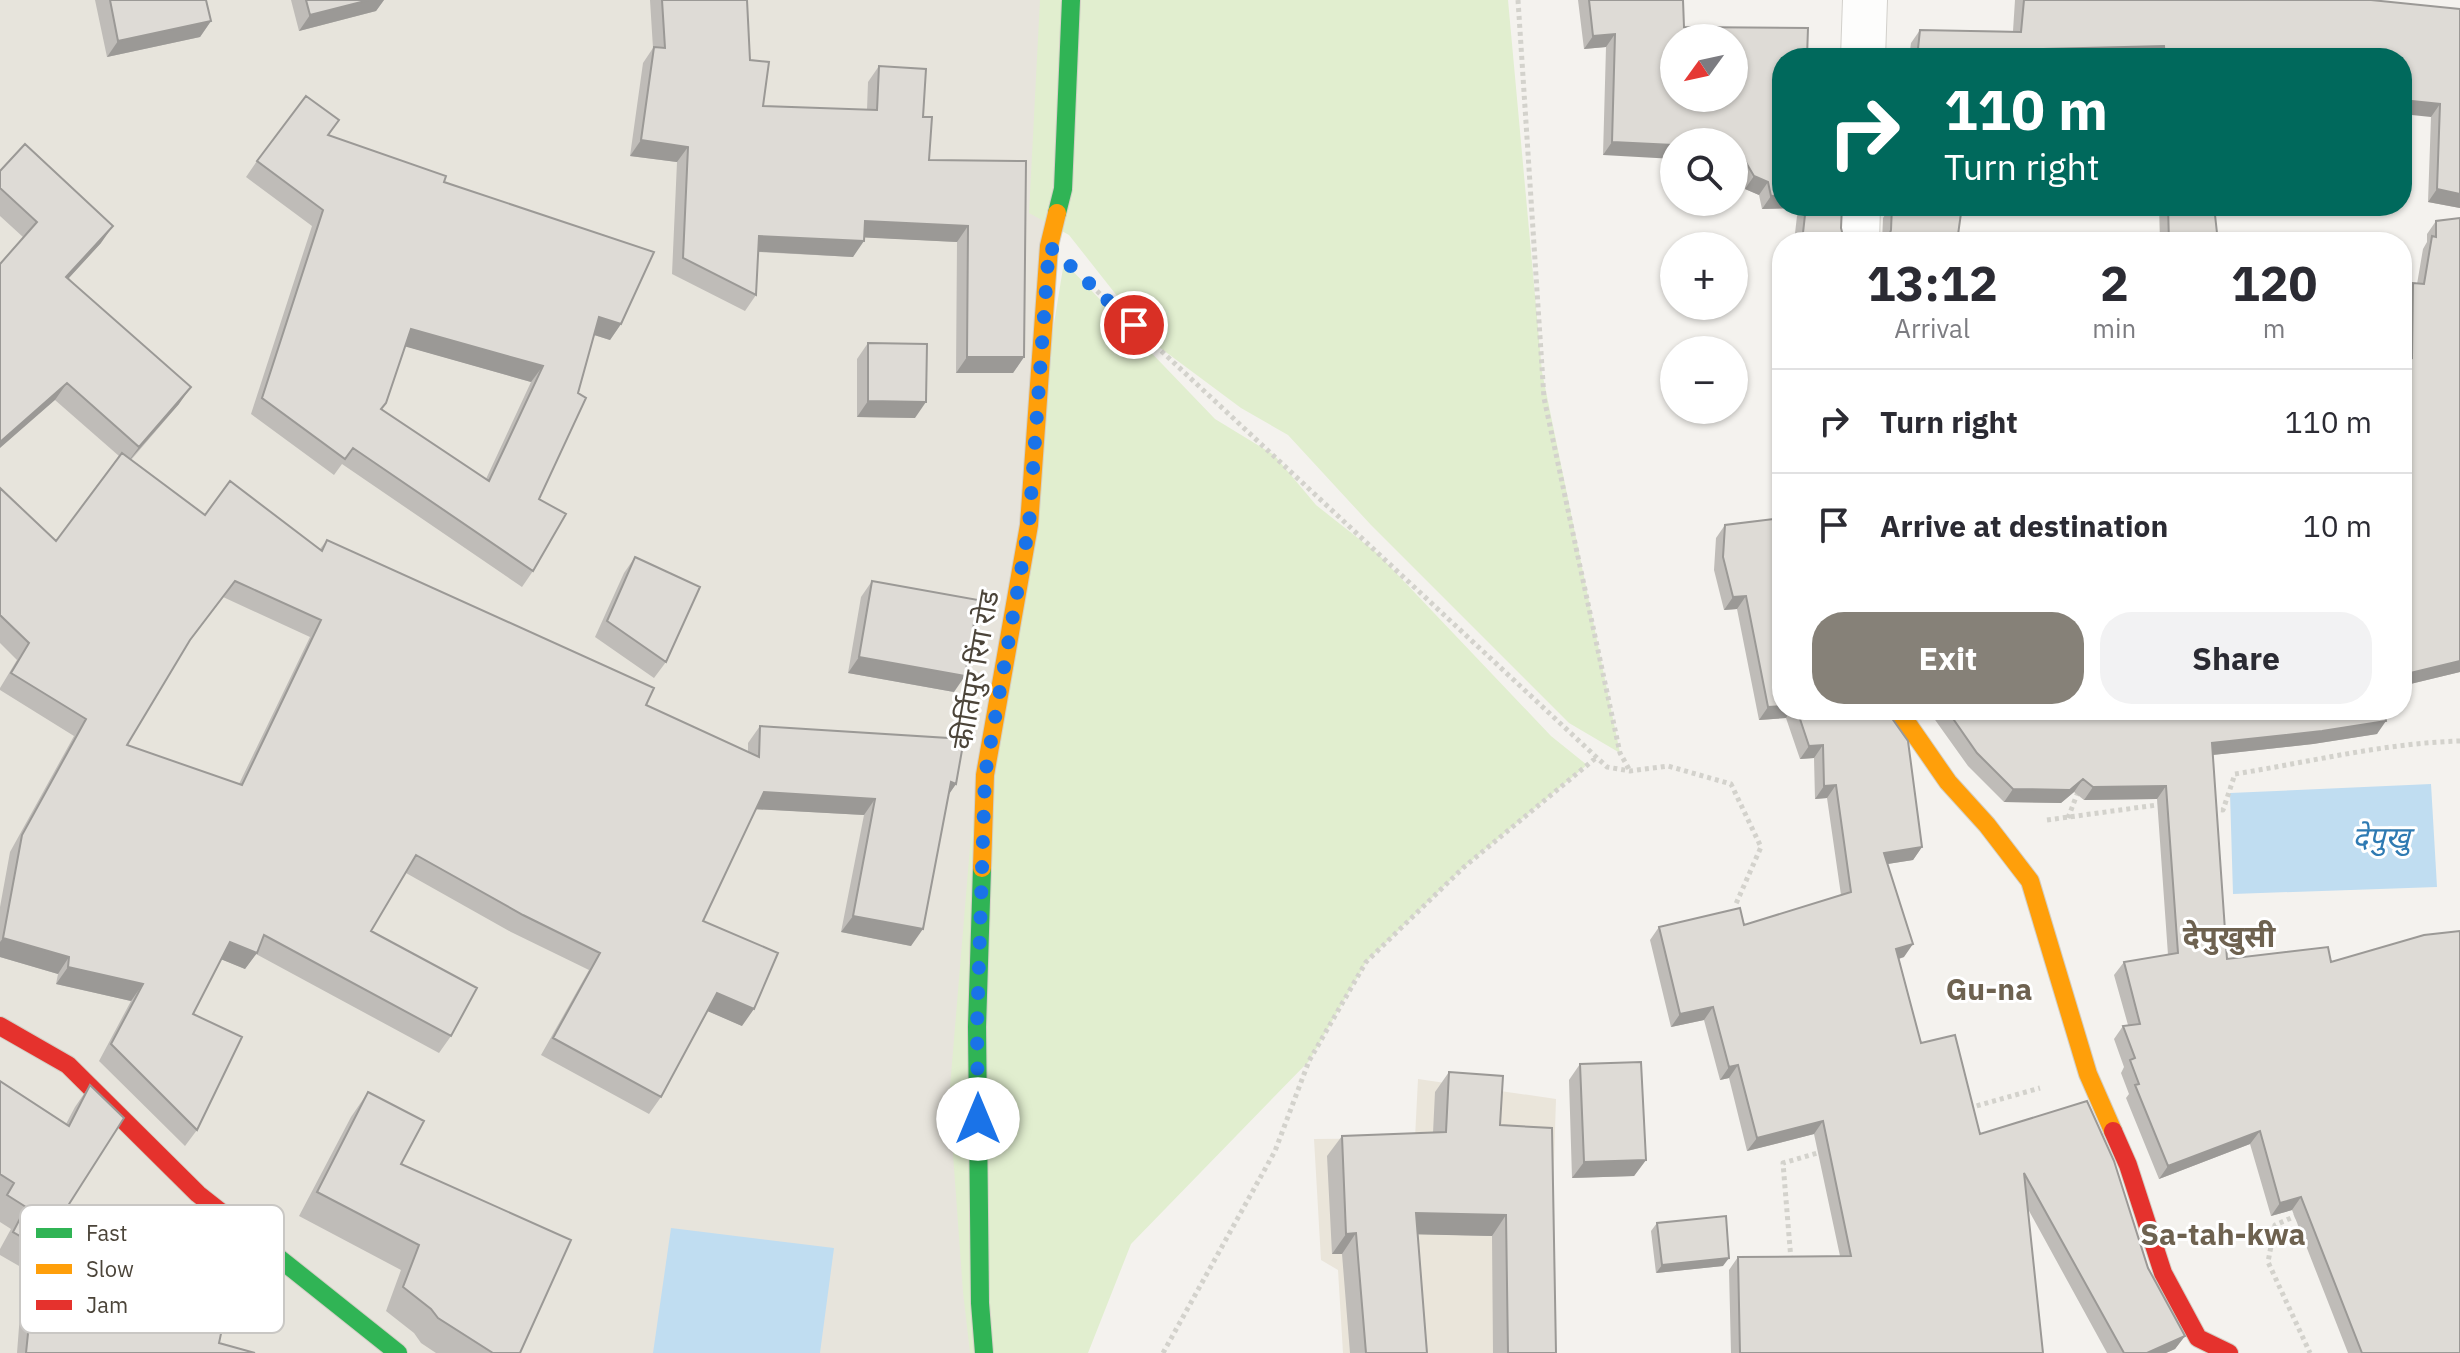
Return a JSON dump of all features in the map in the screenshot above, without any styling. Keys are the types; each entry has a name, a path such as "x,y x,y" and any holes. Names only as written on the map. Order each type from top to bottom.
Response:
{"street":[{"name":"कीर्तिपुर रिंग रोड","path":"984,1353 980,1303 977,1027 985,775 1029,525 1049,246 1063,189 1071,0"},
{"path":"1863,48 1865,0"},
{"path":"1905,720 1948,782 1987,825 2030,881 2088,1074 2128,1165 2163,1273 2198,1338 2229,1353"},
{"path":"0,1026 68,1065 212,1205"},
{"path":"284,1262 398,1353"}],"path":[{"path":"1518,0 1544,398 1620,753 1630,771"},
{"path":"1049,246 1607,767 1630,771 1668,766 1731,784 1761,847 1735,906"},
{"path":"2208,808 2223,810 2235,774 2412,742 2460,741"},
{"path":"1163,1353 1275,1151 1309,1061 1366,962 1464,867 1597,757"},
{"path":"2068,818 2084,776"},
{"path":"1987,825 2068,818 2162,804 2177,805"},
{"path":"1966,1109 2088,1074"},
{"path":"1792,1268 1783,1163 1829,1149"},
{"path":"2302,1214 2275,1225 2268,1262 2310,1353"}],"shaded area":[{"path":"0,0 1062,0 991,1353 0,1353"},
{"path":"1418,1079 1556,1099 1548,1353 1343,1353 1338,1270 1321,1260 1314,1139 1415,1138"}],"green space":[{"path":"1040,0 1508,0 1542,372 1620,753 1569,723 1371,525 1288,435 1241,408 1155,344 1069,235 1029,213"},
{"path":"1064,262 1215,419 1274,455 1316,505 1378,554 1551,736 1587,765 1464,867 1366,962 1309,1061 1131,1244 1088,1353 970,1353 949,1099 971,835"}],"water":[{"name":"देपुखु","path":"2431,784 2437,887 2233,894 2230,793"},
{"path":"671,1228 834,1248 820,1353 653,1353"}],"building":[{"path":"110,0 206,0 211,21 118,41"},
{"path":"306,0 369,0 310,15"},
{"path":"662,0 747,0 750,60 769,62 763,106 877,110 879,66 926,69 923,117 932,117 929,160 1026,161 1024,357 967,357 968,226 865,221 864,241 759,236 756,295 683,258 688,147 641,140 654,47 665,48"},
{"path":"1589,0 1683,0 1684,24 1660,24 1660,112 1748,112 1748,28 1808,28 1807,48 1772,48 1772,196 1768,182 1754,176 1748,166 1748,128 1660,128 1660,144 1612,142 1615,34 1593,36"},
{"path":"2024,0 2371,0 2460,9 2460,194 2437,189 2440,104 2412,101 2412,48 1918,48 1920,30 2021,32"},
{"path":"306,96 339,120 328,135 446,176 444,182 654,252 621,324 599,317 578,393 586,398 539,499 566,514 533,571 353,448 345,459 262,398 323,210 257,161","holes":["411,329 543,366 489,481 381,409 386,403"]},
{"path":"25,144 113,226 66,277 191,387 139,447 67,383 0,442 0,264 37,222 0,188 0,171"},
{"path":"1805,216 1842,216 1842,232 1803,232"},
{"path":"1892,216 1961,216 1958,232 1891,230"},
{"path":"2168,216 2215,216 2217,232 2169,232"},
{"path":"2460,218 2460,661 2412,673 2413,283 2424,284 2432,236 2436,237 2436,221"},
{"path":"868,343 927,344 926,402 868,401"},
{"path":"122,453 205,515 230,481 322,551 327,540 654,688 646,705 759,757 760,726 964,739 956,784 951,782 923,929 853,916 875,799 764,792 703,921 778,953 754,1009 717,993 661,1097 553,1038 600,953 523,915 416,855 371,931 477,988 451,1036 264,935 257,953 230,942 193,1014 242,1037 197,1130 111,1044 143,984 68,967 69,957 3,938 22,835 86,719 11,673 29,643 0,615 0,488 56,541","holes":["235,581 321,620 242,785 127,745 190,640"]},
{"path":"1772,519 1772,707 1768,707 1746,596 1733,597 1723,557 1725,525"},
{"path":"635,557 700,587 666,662 607,621"},
{"path":"872,581 978,600 965,676 859,657"},
{"path":"1800,720 1893,720 1908,741 1922,847 1884,853 1913,944 1896,949 1921,1043 1955,1035 1980,1134 2087,1101 2114,1161 2148,1268 2185,1336 2147,1353 2124,1353 2024,1173 2043,1353 1740,1353 1738,1257 1851,1256 1823,1121 1757,1138 1738,1065 1729,1067 1713,1007 1680,1014 1659,927 1740,908 1744,925 1851,892 1836,785 1824,786 1823,745 1809,746"},
{"path":"1954,720 2386,720 2322,731 2212,743 2227,959 2328,947 2331,962 2424,935 2460,931 2460,1353 2362,1353 2301,1197 2280,1203 2260,1131 2168,1166 2135,1085 2139,1084 2130,1060 2135,1058 2123,1026 2140,1024 2124,962 2178,953 2166,786 2093,787 2083,779 2070,790 2013,789 1977,753"},
{"path":"1641,1062 1646,1160 1584,1162 1580,1064"},
{"path":"1449,1072 1503,1076 1500,1125 1552,1128 1556,1353 1508,1353 1506,1215 1416,1213 1427,1353 1366,1353 1356,1233 1346,1234 1342,1136 1446,1132"},
{"path":"0,1081 69,1126 90,1085 124,1118 68,1205 23,1205 7,1195 14,1183 0,1174"},
{"path":"368,1092 424,1121 401,1164 571,1240 520,1353 493,1353 438,1318 403,1287 419,1245 317,1192"},
{"path":"1726,1216 1729,1258 1662,1265 1657,1223"},
{"path":"20,1219 20,1236 13,1232"},
{"path":"28,1333 221,1333 219,1343 255,1353 26,1353"}],"traffic: fast":[{"path":"1057,213 1063,189 1071,0"},
{"path":"982,868 977,1027 980,1303 984,1353"},
{"path":"284,1262 398,1353"}],"traffic: slow":[{"path":"982,868 985,775 1029,525 1049,246 1057,213"},
{"path":"1905,720 1948,782 1987,825 2030,881 2088,1074 2113,1131"}],"traffic: jam":[{"path":"0,1026 68,1065 212,1205"},
{"path":"2113,1131 2128,1165 2163,1273 2198,1338 2229,1353"}],"district":[{"name":"देपुखुसी","path":"2229,937"},
{"name":"Gu-na","path":"1989,990"},
{"name":"Sa-tah-kwa","path":"2223,1235"}],"route":[{"path":"978,1119 977,1027 985,775 1029,525 1049,246 1134,325"}]}
